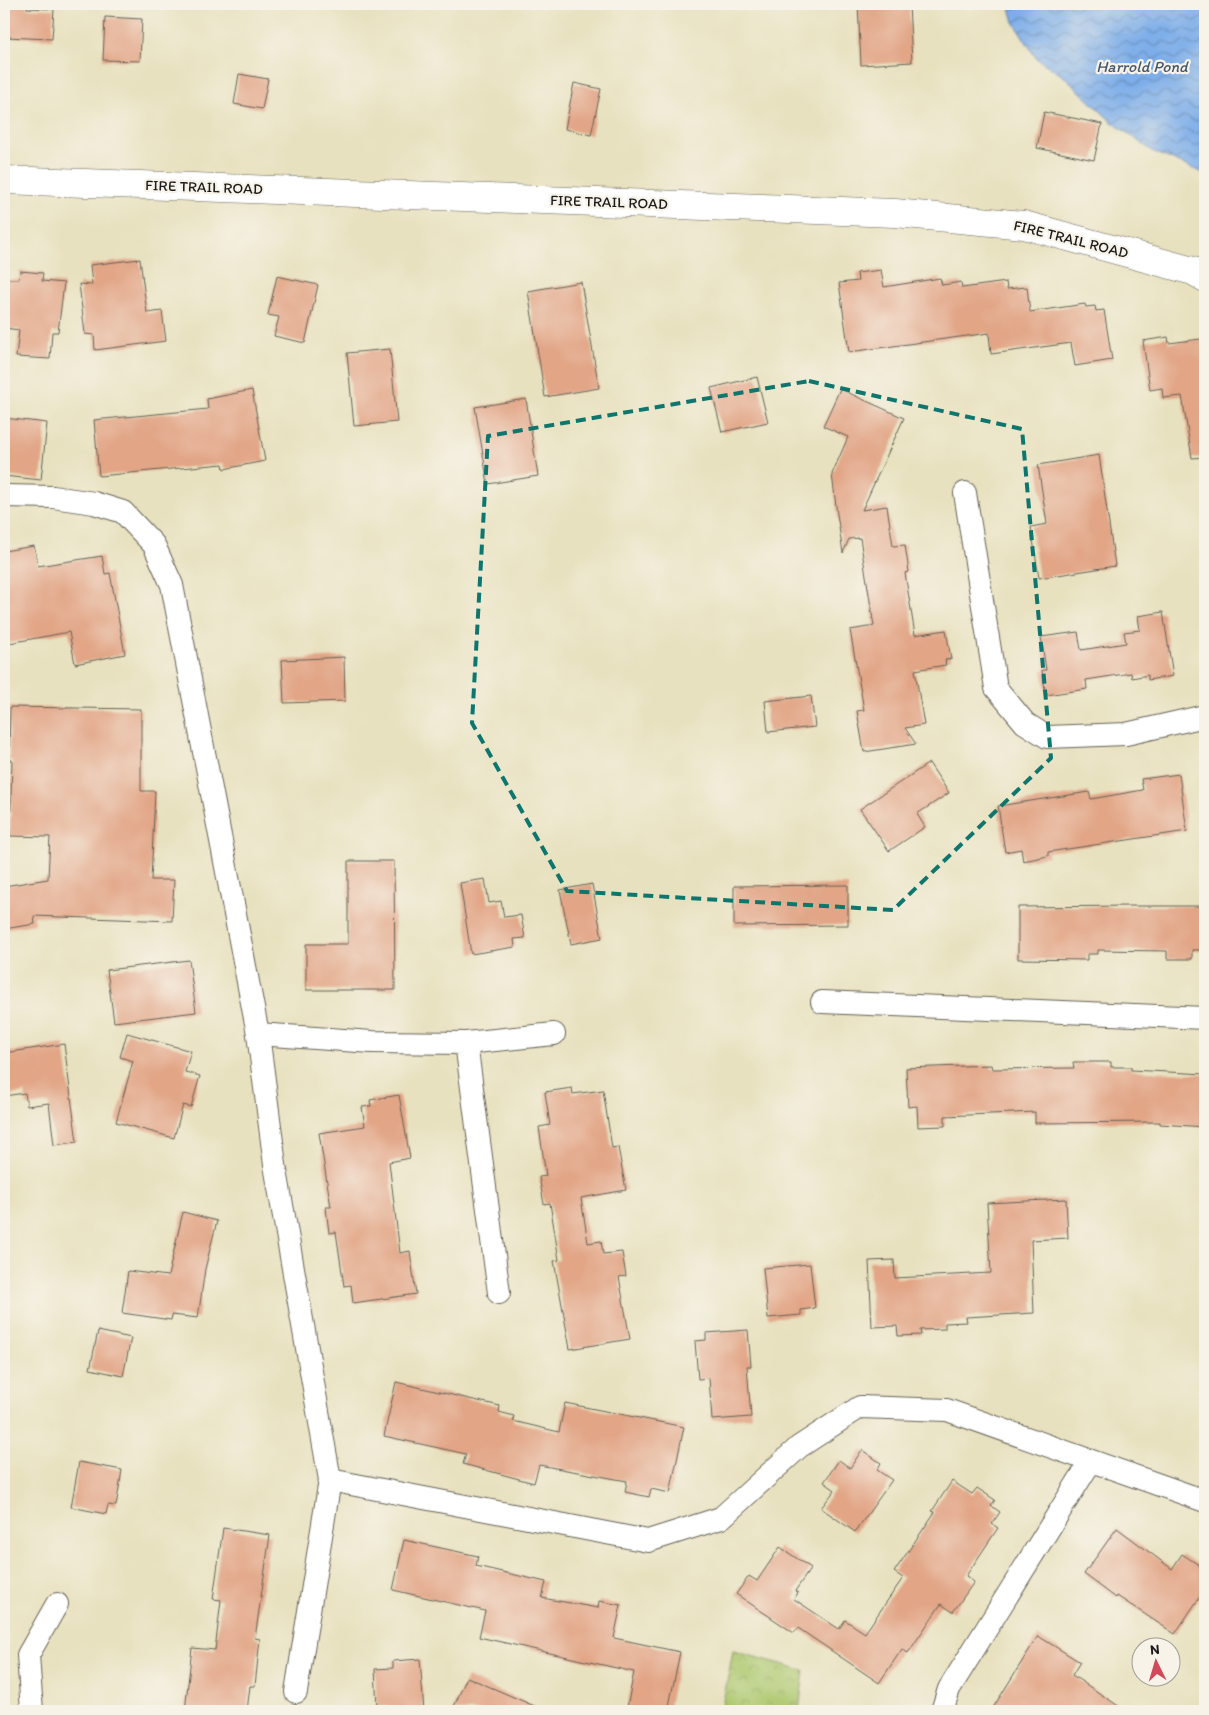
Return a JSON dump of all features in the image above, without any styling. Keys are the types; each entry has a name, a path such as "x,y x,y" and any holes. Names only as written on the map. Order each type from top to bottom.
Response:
{"street":[{"name":"FIRE TRAIL ROAD","path":"4,180 895,213 1024,225 1192,271 1205,278"},
{"path":"965,493 996,688 1025,722 1047,737 1126,734 1205,716"},
{"path":"4,496 94,503 123,512 154,546 172,585 258,1034 275,1165 330,1480 296,1692"},
{"path":"822,1002 1205,1018"},
{"path":"258,1034 372,1042 466,1043 554,1034"},
{"path":"466,1043 499,1293"},
{"path":"330,1480 648,1541 721,1518 799,1447 860,1407 946,1410 1205,1501"},
{"path":"942,1711 949,1689 1091,1461"},
{"path":"32,1711 28,1655 57,1604"}],"highlighted area":[{"path":"809,381 1022,429 1051,758 893,910 567,891 472,723 488,436"}],"green space":[{"path":"733,1651 804,1670 799,1711 739,1711 722,1707"}],"water":[{"name":"Harrold Pond","path":"1009,4 1205,4 1205,174 1152,151 1112,122 1066,78 1036,58 1014,22"}],"building":[{"path":"4,4 27,4 27,8 54,9 52,39 4,37"},
{"path":"858,4 909,4 912,62 861,65"},
{"path":"105,17 142,19 140,61 103,60"},
{"path":"239,74 268,79 262,109 234,104"},
{"path":"574,83 601,89 591,135 565,129"},
{"path":"1044,112 1102,124 1094,160 1037,148"},
{"path":"140,259 147,313 162,311 166,341 95,350 94,335 85,334 79,284 92,285 90,265"},
{"path":"881,270 884,287 940,278 942,285 961,282 962,288 1006,282 1007,289 1027,287 1030,312 1085,304 1086,307 1095,306 1096,311 1104,310 1112,360 1075,366 1071,343 991,354 989,333 849,352 839,283 858,281 857,273"},
{"path":"20,271 43,273 42,281 64,283 58,332 52,332 50,359 16,357 19,330 4,328 7,279 19,279"},
{"path":"277,276 318,285 305,343 274,336 279,317 268,315"},
{"path":"581,282 599,388 545,397 528,291"},
{"path":"1168,337 1169,343 1201,339 1205,366 1205,457 1192,458 1182,396 1163,398 1162,388 1150,390 1143,341"},
{"path":"390,349 397,422 354,426 347,353"},
{"path":"757,377 768,422 722,432 711,388"},
{"path":"840,389 904,418 862,510 887,506 893,546 905,545 909,572 905,573 915,635 946,630 951,659 945,660 946,665 915,670 924,725 905,728 916,744 864,752 857,711 864,710 850,630 874,626 860,538 849,539 843,553 837,514 832,474 848,437 823,426"},
{"path":"252,390 265,461 224,469 223,464 99,476 94,420 208,409 207,399"},
{"path":"526,399 538,476 488,484 475,407"},
{"path":"4,418 47,423 41,480 4,476"},
{"path":"1099,455 1115,566 1039,578 1031,527 1047,524 1038,465"},
{"path":"34,546 38,566 102,556 105,574 110,573 125,654 75,664 69,632 4,644 4,551"},
{"path":"1163,612 1173,676 1148,680 1148,675 1132,678 1131,673 1086,680 1087,689 1046,695 1042,670 1046,670 1041,637 1078,632 1081,650 1126,643 1124,632 1140,630 1138,616"},
{"path":"344,657 345,701 284,703 282,660"},
{"path":"811,696 815,727 768,732 765,701"},
{"path":"10,707 141,709 141,791 155,791 151,880 174,880 172,921 34,916 35,924 4,929 4,886 48,879 50,837 10,836 12,760 9,760"},
{"path":"929,763 949,793 917,814 925,827 889,851 860,809"},
{"path":"1179,774 1187,831 1048,852 1048,856 1023,861 1021,849 1005,852 998,806 1089,792 1091,799 1143,790 1141,779"},
{"path":"348,861 394,861 395,990 306,990 306,944 348,944"},
{"path":"485,879 489,903 501,901 504,917 521,915 525,938 514,939 515,947 471,954 460,883"},
{"path":"592,884 602,938 571,944 560,890"},
{"path":"848,885 848,925 734,926 734,886"},
{"path":"1205,906 1205,950 1192,950 1192,959 1167,959 1167,951 1098,950 1098,954 1087,954 1087,960 1018,959 1018,907"},
{"path":"189,960 196,1012 114,1022 107,970"},
{"path":"127,1033 191,1051 185,1072 200,1076 191,1107 183,1105 174,1138 116,1122 133,1061 120,1057"},
{"path":"64,1044 77,1142 54,1145 49,1103 27,1106 25,1093 4,1096 4,1053"},
{"path":"1073,1062 1111,1062 1111,1067 1131,1067 1131,1070 1205,1074 1205,1127 1160,1124 1160,1122 1035,1123 1035,1112 945,1116 945,1126 918,1127 917,1106 908,1107 906,1068 991,1065 992,1069 1074,1068"},
{"path":"572,1088 573,1094 603,1090 612,1148 618,1147 626,1190 581,1198 588,1243 601,1241 603,1254 622,1252 626,1276 619,1277 630,1339 570,1349 554,1261 559,1260 550,1203 544,1204 539,1177 546,1176 539,1127 550,1125 545,1092"},
{"path":"399,1095 410,1158 389,1162 400,1253 410,1251 416,1294 353,1303 351,1285 344,1286 336,1232 329,1233 326,1207 331,1207 319,1133 365,1126 362,1107 371,1106 370,1100"},
{"path":"1066,1199 1068,1238 1031,1240 1034,1313 966,1317 967,1322 945,1323 945,1329 920,1330 921,1335 898,1336 897,1326 872,1327 869,1261 894,1260 895,1278 991,1273 987,1203"},
{"path":"183,1212 217,1221 205,1269 198,1318 172,1315 171,1320 122,1313 128,1271 168,1276"},
{"path":"810,1264 815,1308 801,1310 801,1315 768,1318 763,1268"},
{"path":"748,1330 751,1366 747,1366 751,1417 712,1420 709,1378 698,1379 695,1341 706,1340 706,1333"},
{"path":"98,1331 131,1338 123,1376 90,1369"},
{"path":"396,1382 500,1406 499,1412 514,1416 513,1421 559,1432 565,1403 684,1427 670,1493 651,1489 649,1497 625,1492 627,1481 539,1465 534,1483 463,1464 466,1454 384,1436"},
{"path":"862,1450 881,1463 877,1470 892,1480 855,1532 821,1508 835,1490 824,1482 839,1460 850,1468"},
{"path":"79,1462 122,1470 116,1506 108,1505 106,1514 71,1507"},
{"path":"952,1481 972,1494 977,1488 995,1500 991,1506 1000,1512 992,1524 998,1528 966,1576 974,1582 953,1612 941,1604 908,1653 902,1649 879,1683 798,1628 794,1633 736,1594 749,1576 757,1581 780,1547 811,1568 795,1591 798,1593 794,1599 839,1629 845,1620 865,1633 903,1578 894,1572 935,1512 932,1511"},
{"path":"223,1528 270,1535 255,1638 260,1639 255,1686 250,1686 247,1711 185,1711 192,1648 215,1650 221,1600 213,1599"},
{"path":"1117,1528 1172,1569 1182,1554 1205,1569 1205,1589 1175,1634 1117,1596 1116,1598 1084,1574"},
{"path":"404,1540 478,1556 476,1566 546,1582 542,1598 598,1608 599,1601 621,1605 614,1638 680,1652 668,1711 651,1711 627,1707 634,1672 479,1637 485,1611 393,1590"},
{"path":"1038,1636 1080,1662 1072,1675 1126,1711 991,1711"},
{"path":"420,1659 424,1711 396,1711 395,1706 377,1707 375,1669 393,1668 393,1661"},
{"path":"467,1677 546,1711 452,1711"}]}
